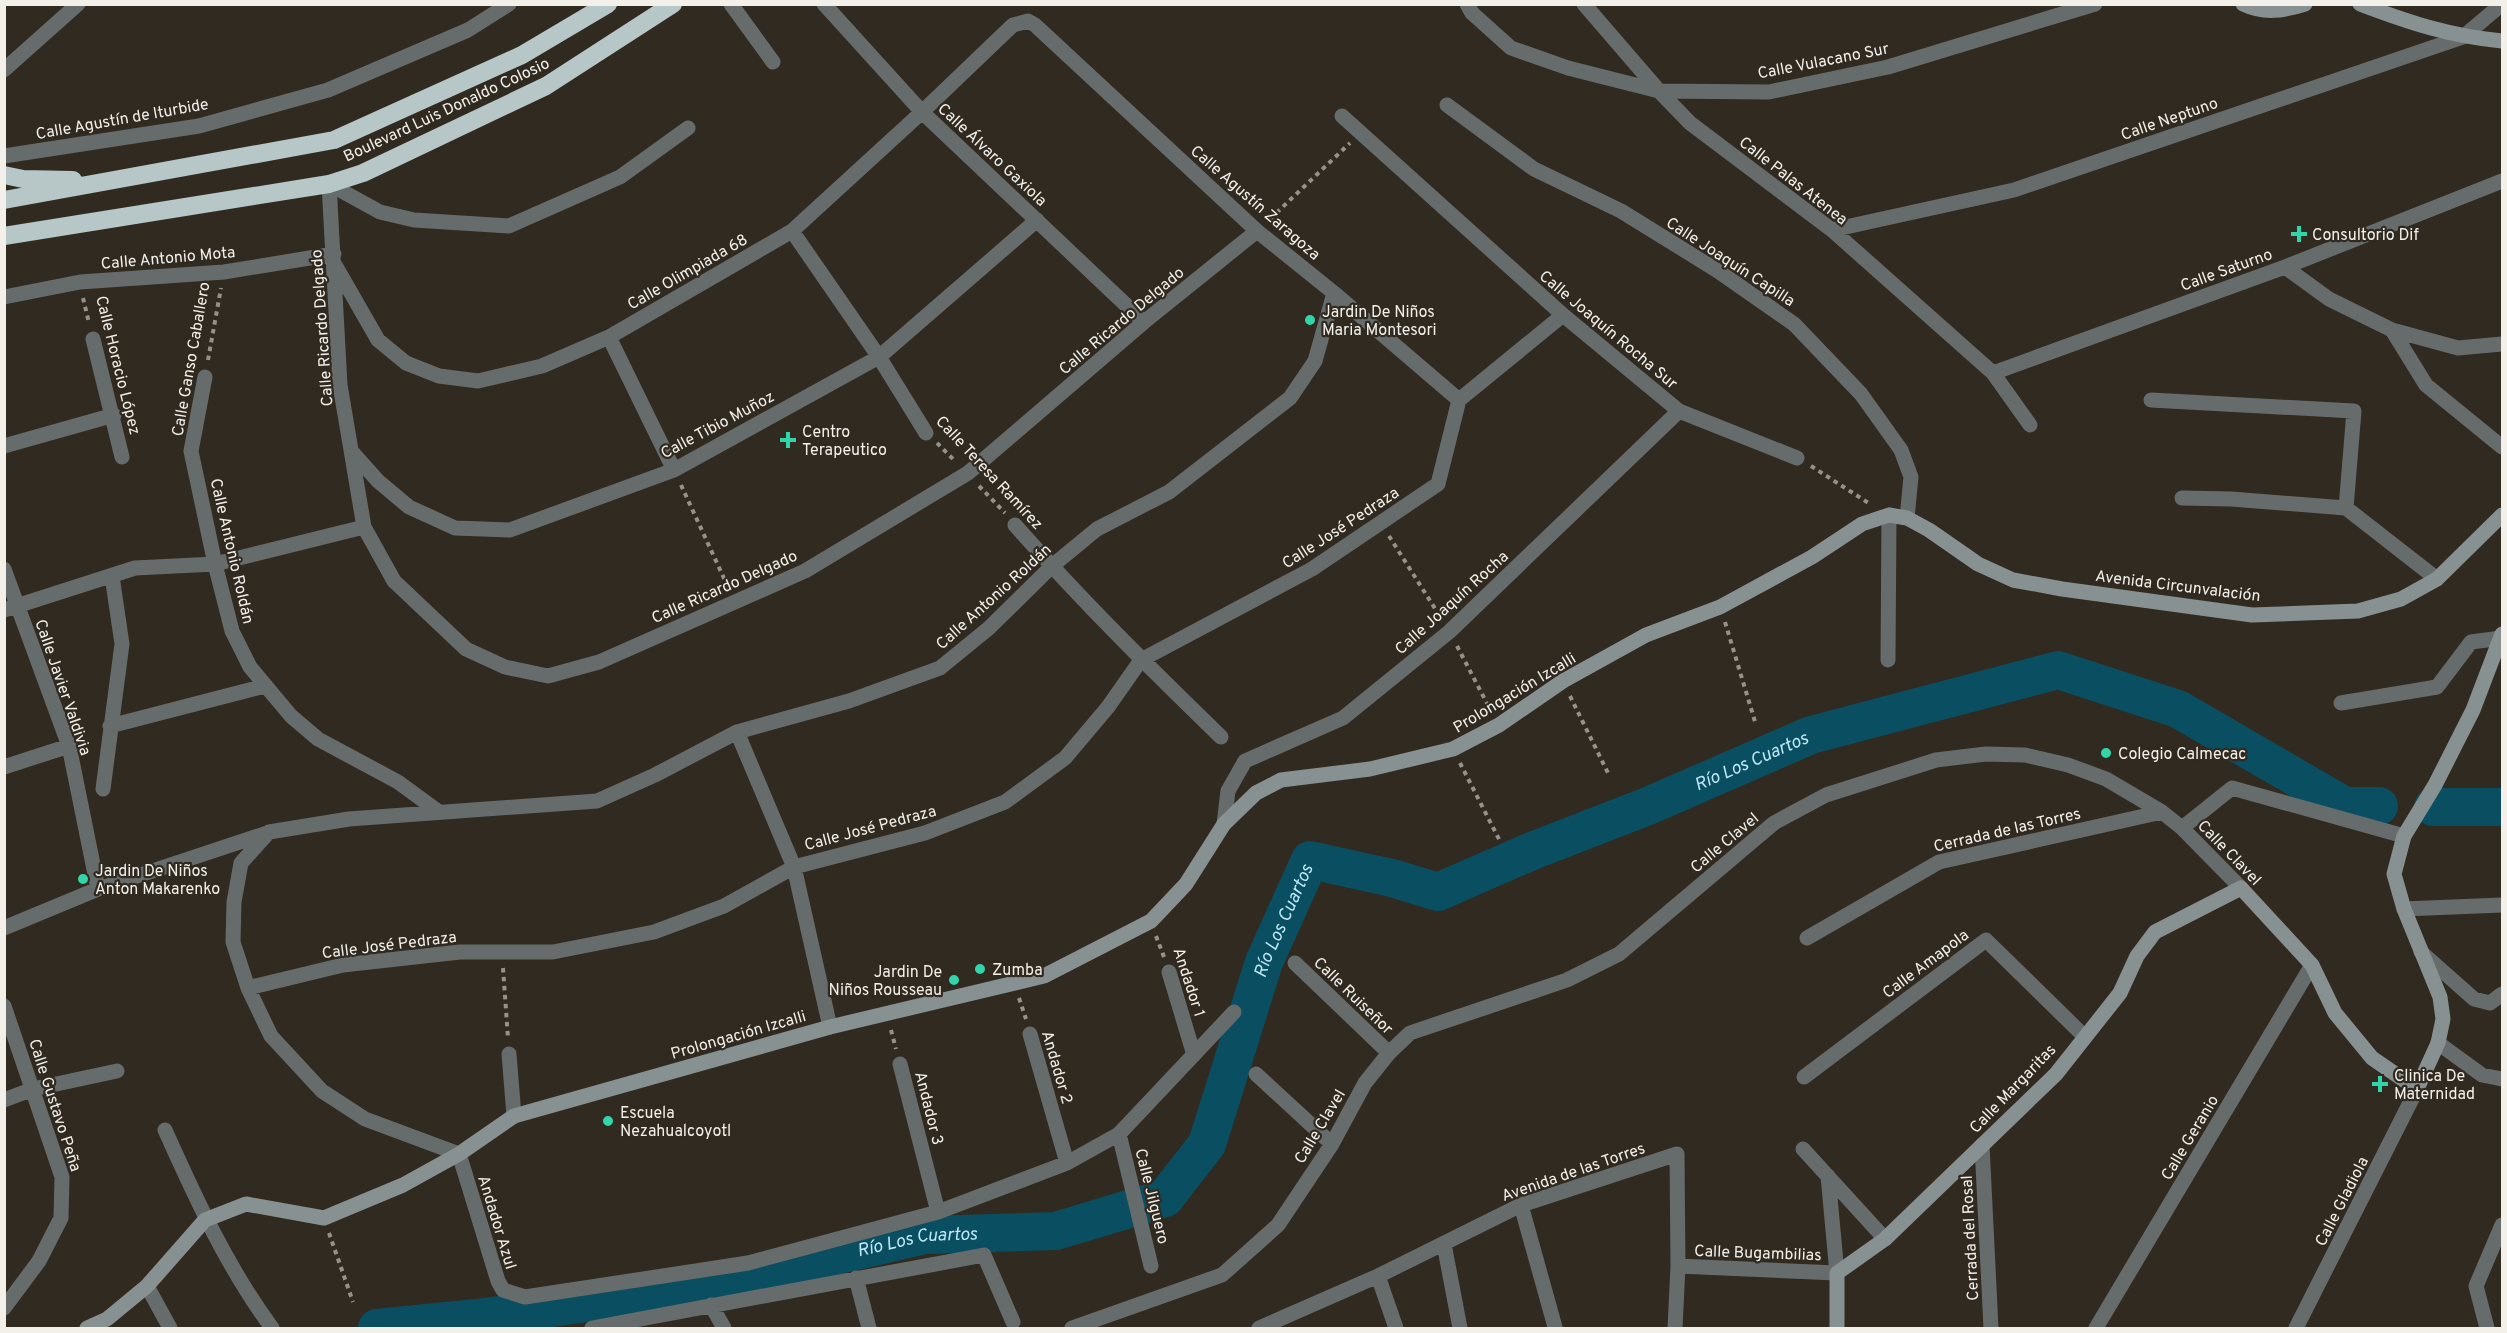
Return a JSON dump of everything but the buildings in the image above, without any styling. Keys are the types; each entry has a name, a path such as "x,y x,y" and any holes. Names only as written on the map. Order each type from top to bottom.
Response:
{"highway":[{"name":"Boulevard Luis Donaldo Colosio","path":"4,200 334,140 522,55 609,4"},
{"name":"Boulevard Luis Donaldo Colosio","path":"4,236 329,184 363,173 546,86 673,4"},
{"path":"4,175 23,179 117,180"}],"street":[{"name":"Calle Agustín de Iturbide","path":"4,156 199,126 328,90 468,30 509,4"},
{"path":"731,4 773,62"},
{"name":"Calle Álvaro Gaxiola","path":"824,4 922,112 1144,322"},
{"name":"Calle Vulacano Sur","path":"1467,4 1473,13 1511,48 1568,68 1659,92 1769,92 1888,67 2095,4"},
{"name":"Calle Palas Atenea","path":"1584,4 1659,92 1690,123 1832,230 1993,373 2030,425"},
{"path":"2242,4 2255,10 2276,12 2305,4"},
{"path":"2360,4 2411,24 2463,37 2502,41"},
{"name":"Calle Neptuno","path":"1832,230 2014,190 2463,37 2502,4"},
{"path":"4,70 79,5"},
{"name":"Calle Olimpiada 68","path":"334,259 378,340 406,363 439,376 478,381 542,366 609,337 792,231 922,112 1012,25 1028,21 1035,25"},
{"name":"Calle Agustín Zaragoza","path":"1035,25 1257,231 1334,293 1459,400"},
{"name":"Calle Joaquín Capilla","path":"1447,105 1534,169 1620,211 1718,271 1794,324 1861,394 1901,450 1911,477 1907,518"},
{"name":"Calle Joaquín Rocha Sur","path":"1342,116 1563,315 1679,411 1797,458"},
{"path":"329,184 380,212 414,220 509,226 620,177 688,128"},
{"name":"Calle Saturno","path":"1993,373 2285,267 2502,181"},
{"name":"Calle Ricardo Delgado","path":"329,184 340,385 364,527 394,581 466,649 505,667 548,676 599,662 805,571 968,473 1144,322 1257,231"},
{"name":"Calle Tibio Muñoz","path":"352,452 378,481 409,507 455,528 510,530 674,470 879,357 1037,220"},
{"name":"Calle Teresa Ramírez","path":"792,231 879,357 926,433"},
{"name":"Calle Antonio Mota","path":"4,297 80,282 224,272 334,259"},
{"path":"2285,267 2329,298 2392,330 2458,348 2502,344"},
{"name":"Calle Antonio Roldán","path":"4,928 98,889 269,832 349,819 597,801 655,775 737,732 849,701 940,668 989,628 1052,567 1097,529 1169,492 1290,398 1315,361 1334,293"},
{"path":"1459,400 1563,315"},
{"path":"2392,330 2426,385 2502,447"},
{"path":"609,337 674,470"},
{"name":"Calle Horacio López","path":"93,339 114,415 122,457"},
{"name":"Calle Ganso Caballero","path":"191,451 205,377"},
{"name":"Calle José Pedraza","path":"248,988 343,965 460,952 553,952 654,932 724,906 795,867 925,833 1005,802 1065,758 1108,707 1141,660 1312,569 1438,484 1459,400"},
{"path":"2151,400 2354,411 2346,508"},
{"name":"Calle Joaquín Rocha","path":"1224,824 1228,791 1245,761 1343,718 1449,632 1679,411"},
{"path":"4,446 114,415"},
{"name":"Calle Antonio Roldán","path":"191,451 232,631 250,667 291,716 318,740 398,782 439,812"},
{"path":"2182,498 2231,499 2346,508 2438,579"},
{"path":"1888,660 1889,515"},
{"name":"Prolongación Izcalli","path":"87,1329 107,1319 147,1286 206,1220 246,1204 324,1218 403,1185 459,1154 514,1116 886,1012 1044,976 1151,921 1186,884 1224,824 1256,793 1281,780 1370,770 1453,749 1499,725 1563,681 1646,634 1720,607 1812,557 1862,524 1889,515 1907,518"},
{"name":"Avenida Circunvalación","path":"1907,518 1929,530 1978,564 2013,580 2062,589 2252,615 2358,611 2401,599 2438,579 2502,515"},
{"name":"Calle Teresa Ramírez","path":"1015,525 1141,660 1221,737"},
{"path":"11,608 135,568 215,564 364,527"},
{"name":"Calle Javier Valdivia","path":"4,569 11,608 69,746 98,889"},
{"path":"103,789 122,644 112,576"},
{"path":"2341,703 2437,687 2471,642 2502,636"},
{"path":"2417,1089 2438,1043 2443,1019 2440,997 2404,909 2394,874 2404,836 2435,785 2473,710 2502,636"},
{"path":"110,726 265,686"},
{"path":"737,732 795,867 830,1027"},
{"path":"4,767 69,746"},
{"name":"Calle Clavel","path":"1072,1329 1222,1275 1278,1225 1332,1144 1365,1083 1389,1053 1410,1033 1567,980 1618,954 1774,824 1826,795 1936,760 1986,754 2025,755 2068,765 2106,779 2162,812 2182,828 2241,888 2312,965 2335,1013 2372,1058 2417,1089"},
{"path":"2182,828 2232,788 2404,836"},
{"name":"Cerrada de las Torres","path":"1807,938 1939,862 2162,812"},
{"path":"269,832 241,863 234,902 233,942 248,988 271,1036 322,1091 365,1119 459,1154"},
{"name":"Calle Margaritas","path":"1837,1273 1885,1239 2056,1074 2120,993 2137,956 2155,932 2241,888"},
{"path":"2404,909 2502,905"},
{"name":"Calle Amapola","path":"1804,1077 1986,940 2085,1037"},
{"path":"2421,952 2474,999 2490,1003 2502,994"},
{"name":"Calle Ruiseñor","path":"1295,963 1389,1053"},
{"name":"Calle Geranio","path":"2096,1329 2312,965"},
{"name":"Andador 1","path":"1169,972 1194,1055"},
{"name":"Calle Gustavo Peña","path":"4,1006 62,1177 62,1218 39,1261 4,1308"},
{"path":"939,1212 1067,1162 1119,1134 1234,1012"},
{"name":"Andador 2","path":"1030,1034 1067,1162"},
{"path":"2438,1043 2482,1075 2502,1079"},
{"path":"509,1054 514,1116"},
{"name":"Andador 3","path":"900,1064 939,1212"},
{"path":"4,1100 33,1089 117,1071"},
{"path":"1256,1074 1332,1144"},
{"name":"Calle Gladiola","path":"2296,1329 2417,1089"},
{"path":"165,1130 206,1220 252,1301 272,1329"},
{"name":"Calle Jilguero","path":"1119,1134 1151,1266"},
{"name":"Cerrada del Rosal","path":"1982,1145 1991,1329"},
{"path":"1803,1149 1885,1239"},
{"name":"Andador Azul","path":"459,1154 498,1281 503,1290 525,1297 748,1263 939,1212"},
{"name":"Avenida de las Torres","path":"1259,1329 1378,1276 1521,1205 1677,1154 1678,1266 1675,1329"},
{"path":"1828,1176 1837,1273 1837,1329"},
{"path":"1521,1205 1555,1327"},
{"path":"2487,1329 2476,1287 2502,1225"},
{"path":"1444,1244 1460,1329"},
{"path":"592,1329 984,1255 1013,1323"},
{"name":"Calle Bugambilias","path":"1678,1266 1837,1273"},
{"path":"1378,1276 1396,1329"},
{"path":"856,1278 870,1329"},
{"path":"147,1286 171,1329"},
{"path":"711,1305 724,1329"}],"path":[{"path":"1257,231 1361,133"},
{"name":"Calle Ganso Caballero","path":"205,377 224,272"},
{"name":"Calle Horacio López","path":"80,282 93,339"},
{"name":"Calle Teresa Ramírez","path":"926,433 968,473 1015,525"},
{"path":"1797,458 1889,515"},
{"path":"674,470 734,601"},
{"path":"1380,523 1449,632 1499,725"},
{"path":"1720,607 1756,725"},
{"path":"1563,681 1609,775"},
{"path":"1453,749 1501,843"},
{"name":"Andador 1","path":"1151,921 1169,972"},
{"path":"502,952 509,1054"},
{"name":"Andador 2","path":"1015,982 1030,1034"},
{"name":"Andador 3","path":"886,1012 900,1064"},
{"path":"333,1245 352,1302"}],"waterway":[{"name":"Río Los Cuartos","path":"377,1328 477,1318 697,1288 925,1235 1056,1231 1165,1198 1207,1144 1264,962 1310,860 1392,878 1438,892 1532,851 1648,806 1811,735 2058,670 2178,709 2345,806 2379,806"},
{"name":"Río Los Cuartos","path":"2433,807 2502,807"}],"place":[{"name":"Consultorio Dif","path":"2299,234"},
{"name":"Jardin De Niños Maria Montesori","path":"1310,320"},
{"name":"Centro Terapeutico","path":"788,440"},
{"name":"Colegio Calmecac","path":"2106,753"},
{"name":"Jardin De Niños Anton Makarenko","path":"83,879"},
{"name":"Zumba","path":"980,969"},
{"name":"Jardin De Niños Rousseau","path":"954,980"},
{"name":"Clinica De Maternidad","path":"2380,1084"},
{"name":"Escuela Nezahualcoyotl","path":"608,1121"}]}
